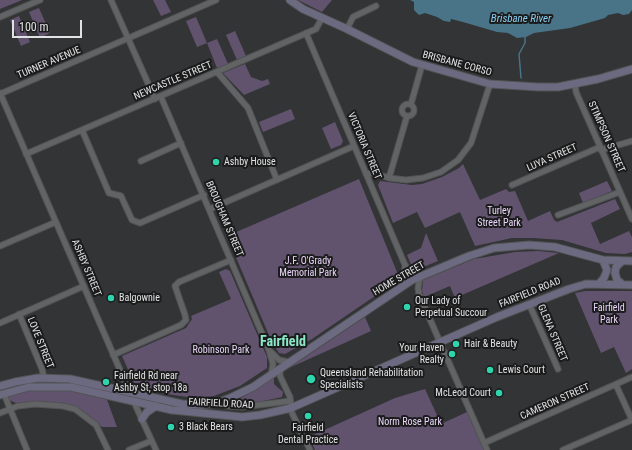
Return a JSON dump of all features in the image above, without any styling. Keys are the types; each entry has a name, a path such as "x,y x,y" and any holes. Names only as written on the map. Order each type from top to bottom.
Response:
{"main road":[{"name":"BRISBANE CORSO","path":"290,0 322,18 422,65 490,84 544,88 575,84 632,69"},
{"name":"HOME STREET","path":"217,403 242,393 270,375 280,372 289,362 420,276 469,256 506,246 529,245 555,247 603,260 622,261"},
{"path":"599,284 604,278 607,270 603,260"},
{"path":"622,284 617,280 615,273 616,267 622,261 632,261"},
{"name":"FAIRFIELD ROAD","path":"2,394 29,388 57,386 185,412 242,417 260,415 290,405 569,288 599,284 632,285"},
{"name":"FAIRFIELD ROAD","path":"0,386 22,380 44,378 70,379 182,404 200,405 217,403"},
{"path":"142,419 147,412 156,406"}],"street":[{"path":"0,17 40,0"},
{"path":"112,0 155,99"},
{"name":"TURNER AVENUE","path":"0,93 216,0"},
{"path":"347,29 353,18 376,6"},
{"name":"NEWCASTLE STREET","path":"26,154 316,29 322,18"},
{"name":"VICTORIA STREET","path":"306,33 405,265 403,286"},
{"path":"407,116 412,115 414,112 411,104 422,65"},
{"path":"217,72 248,108 277,180"},
{"path":"366,174 374,173 389,178 423,178 441,172 458,160 471,143 490,84"},
{"name":"STIMPSON STREET","path":"575,84 576,92 632,219"},
{"name":"ASHBY STREET","path":"0,93 129,392 156,450"},
{"name":"BROUGHAM STREET","path":"161,97 269,350 273,364 270,375"},
{"path":"407,116 403,113 402,109 405,105 411,104"},
{"path":"389,178 407,116"},
{"path":"82,130 109,193 121,196 132,220 140,223 204,195"},
{"name":"LUYA STREET","path":"512,185 601,148 632,140"},
{"path":"141,161 181,143"},
{"path":"210,209 354,146"},
{"path":"558,215 620,192"},
{"path":"0,246 56,222"},
{"path":"113,355 181,325 186,320 186,315 175,286 179,282 231,260"},
{"path":"405,265 411,272 420,276 418,288 419,294 487,450"},
{"path":"0,322 84,286"},
{"name":"GLENA STREET","path":"530,304 558,369"},
{"name":"LOVE STREET","path":"19,314 42,369 44,378"},
{"path":"269,350 277,359 289,362"},
{"path":"280,372 290,405 310,450"},
{"name":"CAMERON STREET","path":"484,443 632,377"},
{"path":"566,450 632,420 616,385"},
{"path":"2,394 27,450"},
{"name":"FAIRFIELD ROAD","path":"217,403 227,406 242,407 290,405"},
{"path":"0,413 9,409 35,404 63,406 75,409 96,425 108,450"},
{"path":"129,450 151,440"}],"green space":[{"path":"0,0 22,0 0,9"},
{"path":"153,0 165,0 171,12 161,16"},
{"path":"298,0 332,0 322,12"},
{"path":"39,8 50,33 40,38 29,12"},
{"path":"19,16 30,42 21,46 10,20"},
{"path":"196,17 207,43 197,47 186,21"},
{"path":"235,31 246,56 237,60 226,35"},
{"path":"217,39 228,64 217,68 207,43"},
{"path":"245,64 251,77 262,81 268,79 270,84 244,95 223,73"},
{"path":"291,109 295,119 263,132 259,122"},
{"path":"335,122 343,141 341,145 331,149 322,128"},
{"name":"Turley Street Park","path":"463,164 480,200 506,189 509,192 515,191 528,221 550,211 554,220 557,222 615,199 620,209 591,223 600,244 629,231 632,237 632,252 625,254 606,253 562,240 533,238 512,238 475,246 460,212 425,228 417,212 393,223 378,185 380,181 412,185 422,184 442,177 459,168"},
{"name":"J.F. O'Grady Memorial Park","path":"359,179 399,277 397,281 312,339 285,354 279,353 271,340 227,236"},
{"path":"607,181 612,191 583,203 579,193"},
{"path":"426,233 438,261 416,270 413,269 407,255 421,248"},
{"path":"538,251 559,253 455,298 450,286 424,297 422,291 423,280 474,259 515,252"},
{"name":"Robinson Park","path":"226,269 230,271 267,357 267,368 240,386 214,396 194,398 153,392 136,387 122,356 186,328 192,319 191,316 231,299 219,272"},
{"name":"Fairfield Park","path":"585,291 632,291 632,369 626,373 614,347 601,353 575,293"},
{"path":"365,317 371,331 289,368"},
{"path":"274,378 274,384 283,392 282,397 249,404 233,403"},
{"path":"47,389 72,390 106,397 117,427 102,427 82,410 65,404 37,401 16,403 9,400 9,396 12,394 24,391"},
{"name":"Norm Rose Park","path":"425,389 441,424 467,412 484,450 315,450 309,437 395,398"}],"water":[{"name":"Brisbane River","path":"410,0 632,0 632,10 629,14 623,15 618,13 608,15 605,18 570,28 534,33 526,37 517,38 508,33 497,32 451,19 450,22 425,13 419,15 414,10 414,2"}],"waterway":[{"path":"521,78 519,54 525,43 525,37"}],"place":[{"name":"Ashby House","path":"216,162"},
{"name":"Balgownie","path":"111,298"},
{"name":"Our Lady of Perpetual Succour","path":"407,307"},
{"name":"Hair & Beauty","path":"456,344"},
{"name":"Your Haven Realty","path":"452,354"},
{"name":"Lewis Court","path":"490,370"},
{"name":"Queensland Rehabilitation Specialists","path":"311,379"},
{"name":"Fairfield Rd near Ashby St, stop 18a","path":"106,382"},
{"name":"McLeod Court","path":"499,393"},
{"name":"Fairfield Dental Practice","path":"308,416"},
{"name":"3 Black Bears","path":"171,427"}],"district":[{"name":"Fairfield","path":"283,342"}]}
